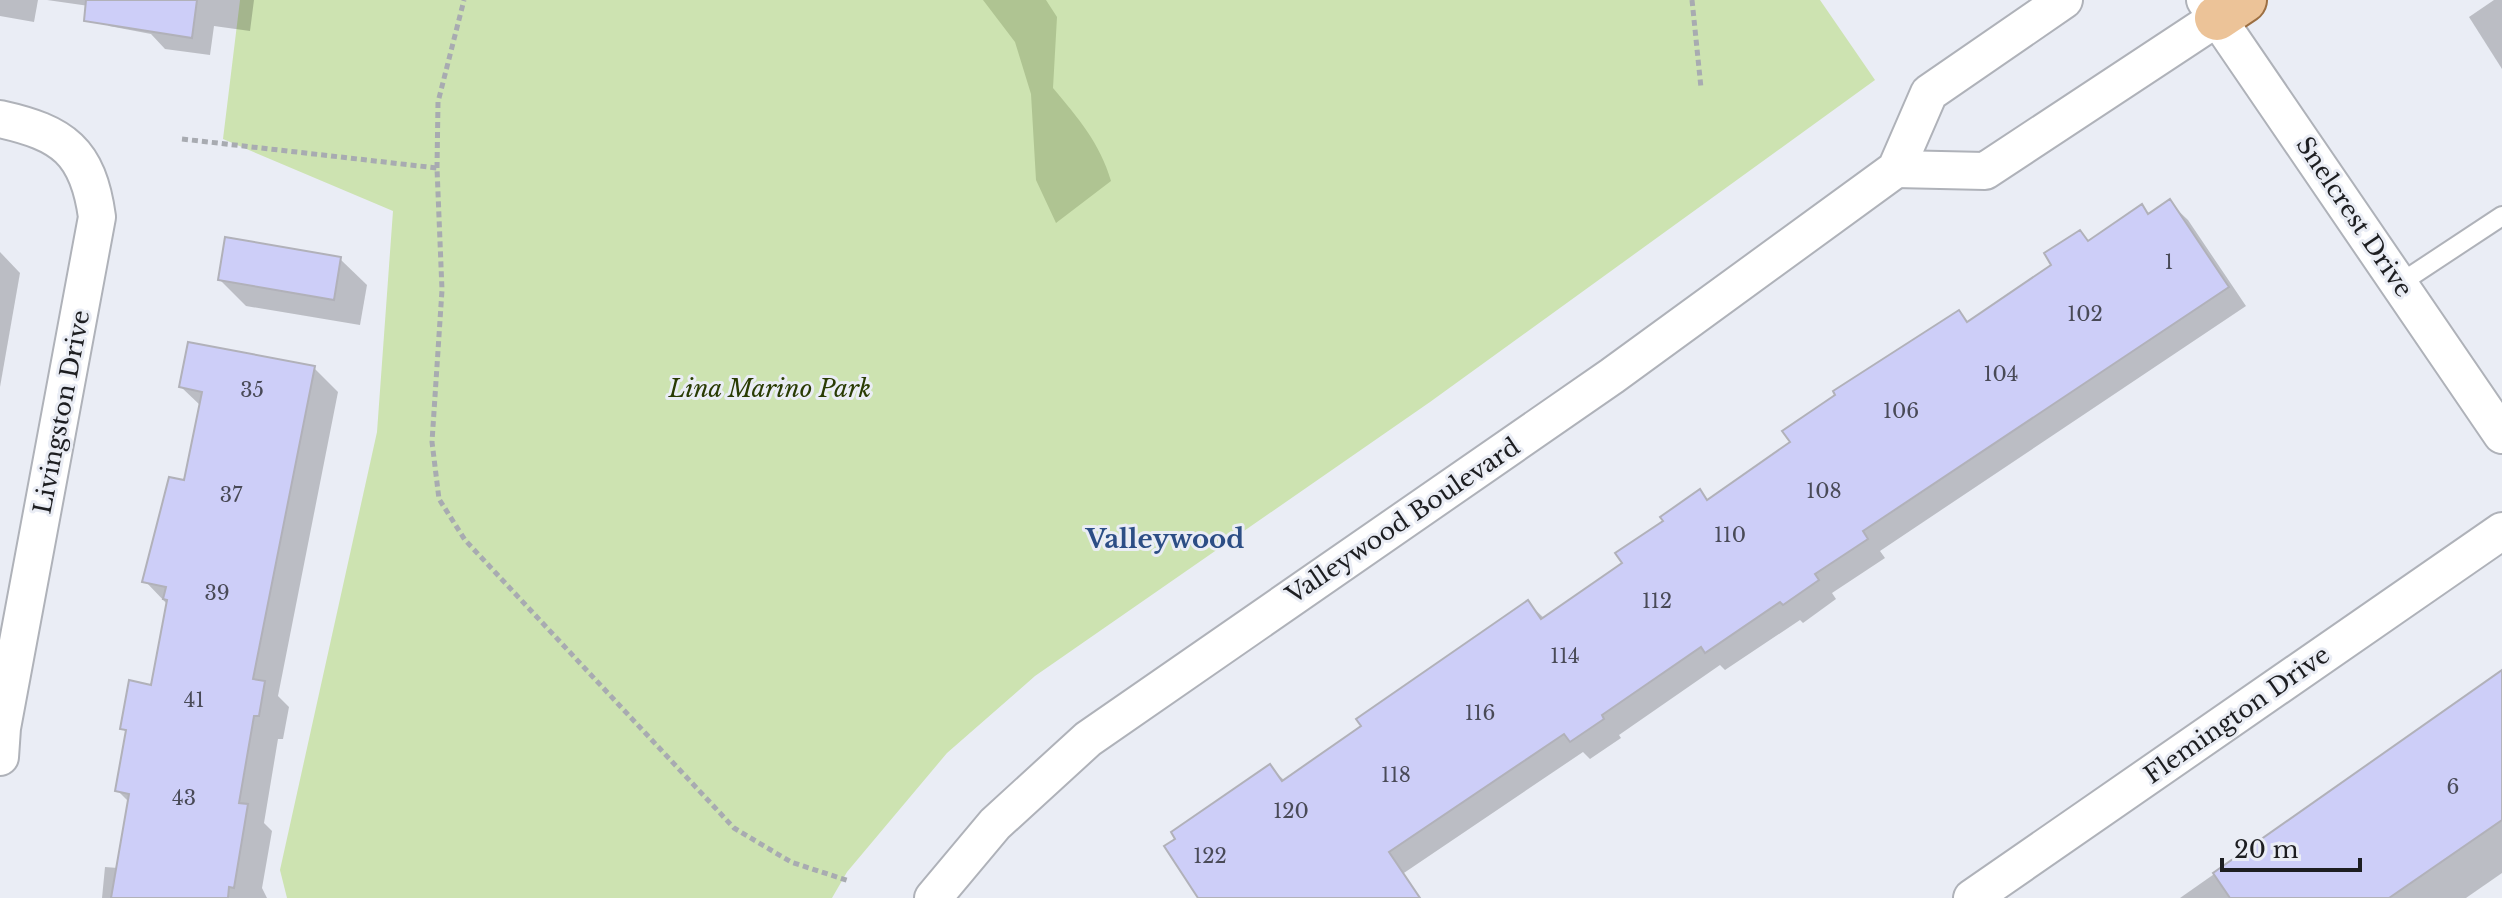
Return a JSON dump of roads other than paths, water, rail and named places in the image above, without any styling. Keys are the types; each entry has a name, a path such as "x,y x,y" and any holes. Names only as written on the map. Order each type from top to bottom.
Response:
{"street":[{"path":"2064,0 1929,93 1896,169 1985,171 2222,6"},
{"name":"Snelcrest Drive","path":"2222,6 2399,284 2502,435"},
{"name":"Livingston Drive","path":"0,119 57,137 80,159 93,187 97,217 1,737"},
{"name":"Valleywood Boulevard","path":"933,898 995,824 1088,739 1599,385 1896,169"},
{"name":"Flemington Drive","path":"1972,898 2502,531"}],"lane":[{"path":"2399,284 2502,216"}],"district":[{"name":"Valleywood","path":"1165,539"}],"park label":[{"name":"Lina Marino Park","path":"770,389"}]}
